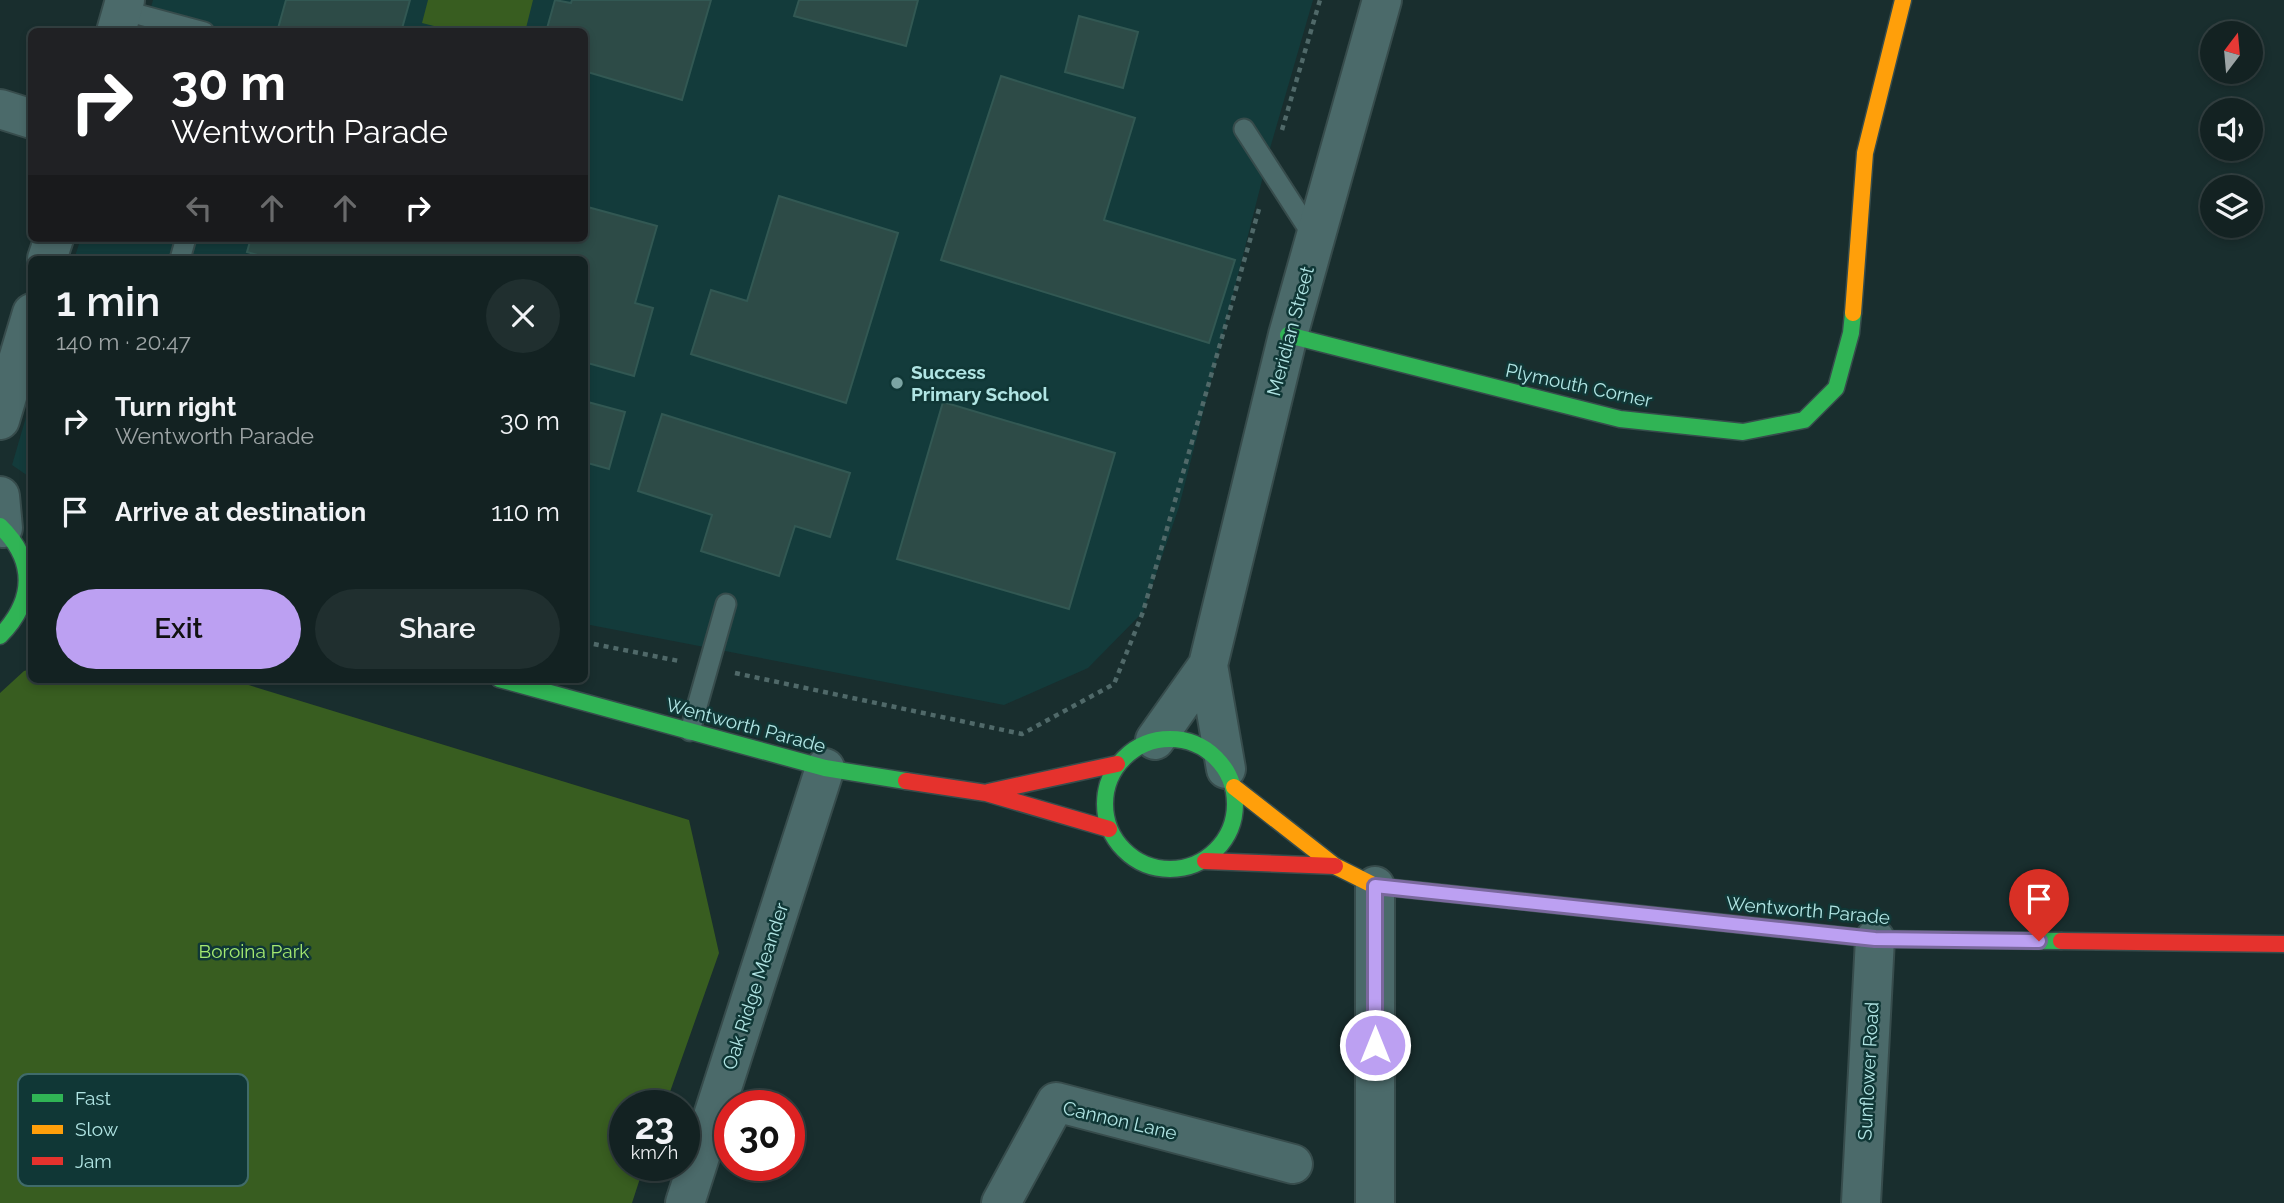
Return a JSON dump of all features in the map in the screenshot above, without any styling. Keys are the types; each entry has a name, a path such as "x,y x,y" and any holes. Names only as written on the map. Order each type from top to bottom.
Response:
{"street":[{"name":"Meridian Street","path":"1155,740 1208,665 1288,335 1382,0"},
{"name":"Plymouth Corner","path":"1288,335 1620,419 1743,432 1804,420 1836,388 1851,333 1866,153 1903,0"},
{"path":"0,109 28,118"},
{"path":"0,420 28,326"},
{"path":"1,517 28,569"},
{"path":"0,636 23,620 28,582"},
{"name":"Meridian Street","path":"1208,665 1230,778"},
{"name":"Wentworth Parade","path":"514,683 825,768 986,793 1109,830"},
{"path":"1178,739 1196,744 1213,755 1230,778 1236,806 1233,825 1222,845 1205,861 1184,869 1161,870 1139,863 1121,849 1109,830 1104,807 1107,785 1117,764 1134,749 1155,740 1178,739"},
{"name":"Wentworth Parade","path":"986,793 1117,764"},
{"name":"Oak Ridge Meander","path":"685,1203 825,768"},
{"name":"Wentworth Parade","path":"1230,778 1335,866 1375,886 1875,939 2284,944"},
{"name":"Wentworth Parade","path":"1205,861 1335,866"},
{"path":"1375,886 1375,1203"},
{"name":"Sunflower Road","path":"1861,1203 1875,939"},
{"name":"Cannon Lane","path":"1000,1203 1056,1101 1293,1164"}],"lane":[{"path":"121,14 186,28"},
{"path":"1244,129 1315,239"},
{"path":"690,731 726,604"}],"path":[{"path":"588,643 1022,734 1114,684 1143,611 1320,0"}],"shaded area":[{"name":"Success Primary School","path":"153,0 1313,0 1271,145 1179,507 1143,612 1088,668 1004,705 588,625 588,256 75,256 80,242 588,242 588,28 145,28"},
{"path":"28,410 28,476 12,465"}],"green space":[{"path":"428,0 533,0 526,28 442,28 422,23"},
{"name":"Boroina Park","path":"28,670 28,683 242,683 689,820 719,953 671,1090 609,1090 609,1181 639,1181 632,1203 0,1203 0,693"}],"building":[{"path":"286,0 410,0 402,28 278,28"},
{"path":"555,0 571,3 572,0 711,0 682,100 588,72 588,28 547,28"},
{"path":"799,0 918,0 906,46 794,16"},
{"path":"1079,16 1138,32 1123,88 1065,72"},
{"path":"1001,76 1135,118 1104,220 1235,260 1209,343 941,260"},
{"path":"779,196 898,233 846,403 691,354 711,290 747,301"},
{"path":"588,207 657,226 635,303 653,308 634,376 588,363 588,256 261,256 247,252 250,242 588,242"},
{"path":"588,402 625,412 609,469 588,463"},
{"path":"943,402 1115,453 1069,609 897,559"},
{"path":"662,414 850,473 830,537 795,526 779,576 701,551 712,515 638,491"}],"traffic: fast":[{"path":"1288,335 1620,419 1743,432 1804,420 1836,388 1851,333 1853,313"},
{"path":"0,526 20,553 27,581 20,609 0,636"},
{"path":"514,683 825,768 906,781"},
{"path":"1170,739 1195,744 1216,758 1230,779 1235,804 1230,829 1216,850 1195,864 1170,869 1145,864 1124,850 1110,829 1105,804 1110,779 1124,758 1145,744 1170,739"},
{"path":"1509,900 1875,939 2061,941"}],"traffic: slow":[{"path":"1853,313 1865,153 1903,0"},
{"path":"1234,787 1335,866 1375,886 1509,900"}],"traffic: jam":[{"path":"988,792 1117,764"},
{"path":"906,781 986,793 1109,829"},
{"path":"1205,861 1335,866"},
{"path":"2061,941 2284,944"}],"place":[{"name":"Success Primary School","path":"897,383"}],"route":[{"path":"1375,1045 1375,886 1875,939 2039,941"}]}
